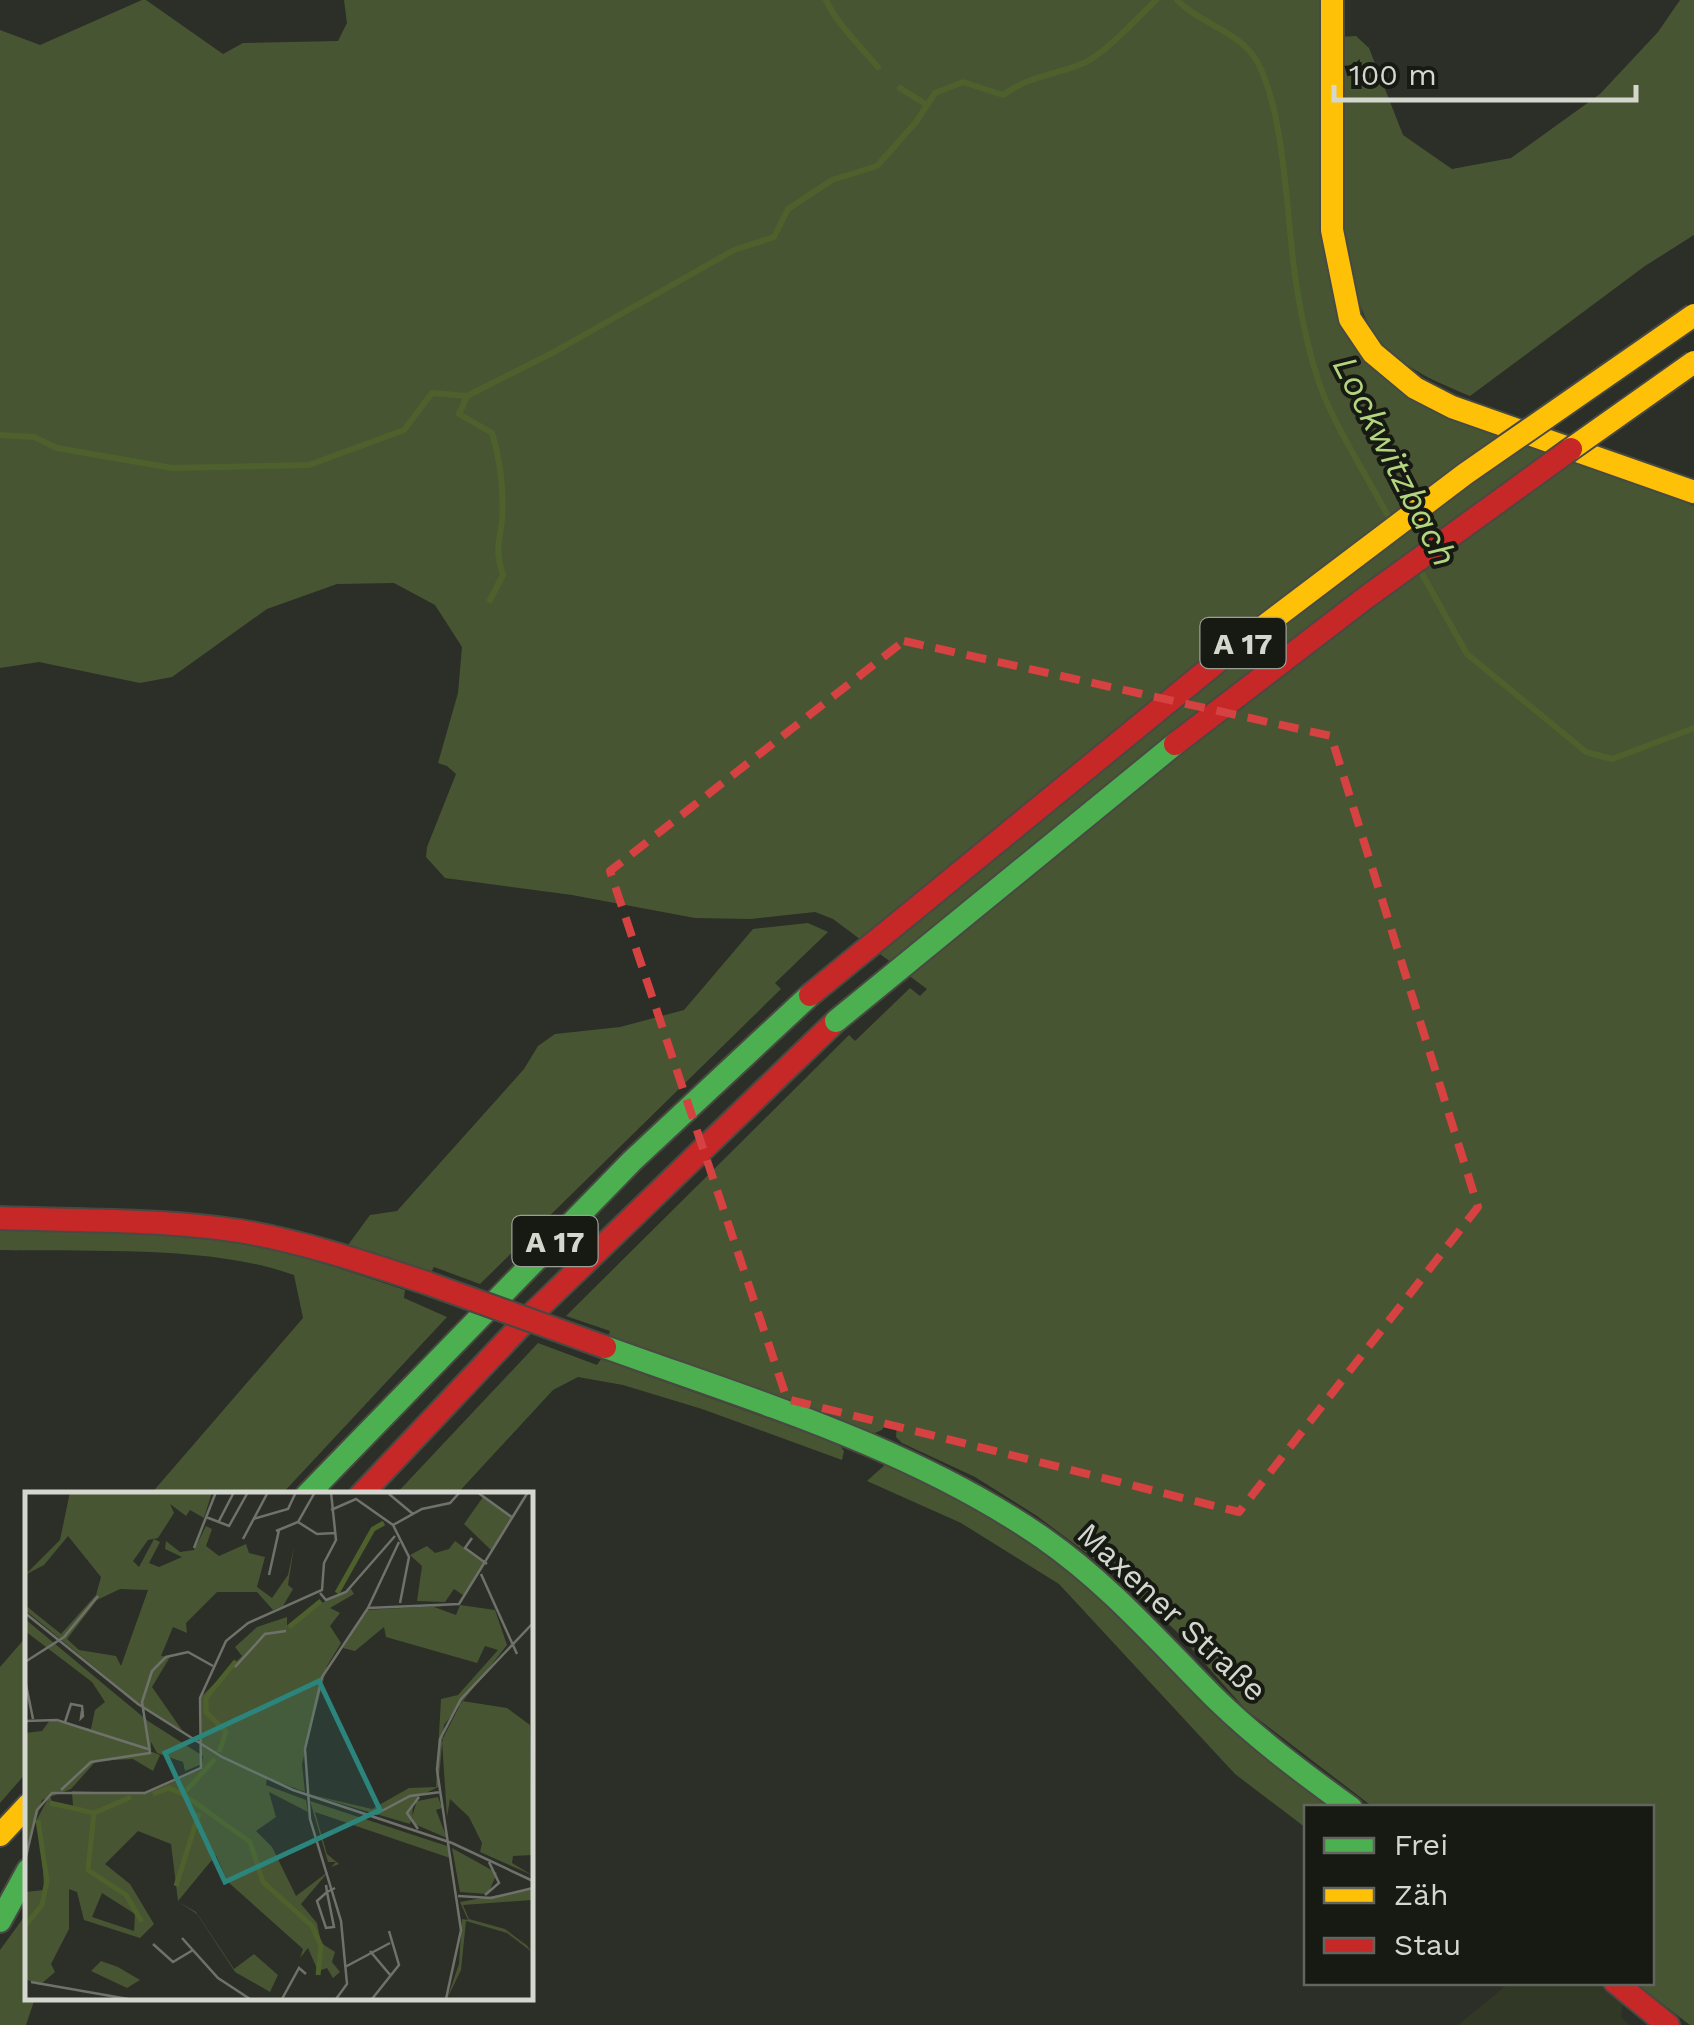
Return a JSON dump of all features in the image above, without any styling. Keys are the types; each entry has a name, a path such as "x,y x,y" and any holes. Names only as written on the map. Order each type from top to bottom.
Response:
{"main road":[{"path":"1332,0 1332,230 1350,319 1372,353 1415,388 1452,407 1694,492"},
{"name":"A 17","path":"310,1492 632,1161 810,995 993,841 1352,558 1694,315"},
{"name":"A 17","path":"364,1492 530,1316 836,1022 1024,863 1339,618 1694,362"},
{"name":"Maxener Straße","path":"0,1218 213,1227 344,1256 868,1445 952,1483 1031,1530 1098,1580 1232,1713 1348,1805"},
{"path":"0,1836 25,1808"},
{"path":"0,1894 25,1870"},
{"path":"0,1921 25,1873"},
{"path":"1620,1985 1668,2025"}],"highlighted area":[{"path":"904,641 1331,736 1478,1207 1239,1512 787,1399 610,871"}],"shaded area":[{"path":"1506,1985 1604,1985 1623,2003 1621,2017 1629,2025 1458,2025"}],"green space":[{"path":"142,0 223,54 243,43 338,41 347,23 344,0 1320,0 1321,208 1364,357 1694,506 1694,2025 1638,1985 1654,1985 1654,1805 1370,1805 1246,1710 1176,1631 1109,1570 1037,1516 975,1477 902,1443 896,1437 897,1424 887,1421 882,1430 872,1434 608,1337 610,1331 566,1316 849,1035 855,1041 910,988 920,996 927,989 833,919 815,912 751,919 695,918 572,895 445,878 426,857 456,774 438,763 458,693 462,647 435,605 394,583 337,584 267,609 172,677 140,683 39,662 0,668 0,30 40,45"},
{"path":"1680,0 1694,0 1694,235 1645,266 1470,396 1427,377 1389,351 1369,324 1355,289 1346,248 1339,156 1339,37 1356,36 1369,48 1403,135 1452,169 1511,158 1600,94 1658,32"},
{"path":"808,923 828,932 775,983 781,989 480,1284 434,1267 430,1274 348,1245 370,1215 397,1211 524,1069 538,1046 555,1034 620,1027 684,1010 753,929"},
{"path":"0,1229 211,1240 262,1248 405,1290 404,1298 447,1317 284,1492 153,1492 303,1318 294,1275 261,1265 188,1254 0,1250"},
{"path":"538,1343 597,1365 601,1359 839,1444 844,1451 842,1460 702,1409 623,1385 578,1377 553,1390 459,1492 398,1492"},
{"path":"887,1463 944,1487 1086,1582 1329,1805 1304,1805 1304,1826 1235,1774 1059,1584 961,1523 867,1481"},
{"path":"25,1638 25,1774 0,1803 0,1667"},
{"path":"25,1916 25,2000 34,2000 26,2025 0,2025 0,1950"}],"waterway":[{"path":"826,0 842,26 878,67"},
{"path":"0,435 34,437 57,448 172,468 309,465 404,430 432,393 467,396 554,352 734,250 774,237 788,209 832,180 877,166 916,122 935,93 963,82 1003,95 1084,63 1112,43 1156,0"},
{"name":"Lockwitzbach","path":"1177,0 1232,36 1252,53 1259,65 1275,115 1293,263 1313,363 1334,417 1387,514"},
{"path":"900,88 927,105"},
{"path":"467,396 459,414 492,433 501,476 503,509 498,553 503,575 490,600"},
{"name":"Lockwitzbach","path":"1421,572 1467,654 1586,752 1612,759 1694,728"}],"traffic: fast":[{"path":"836,1021 1175,744"},
{"path":"310,1492 632,1161 810,995"},
{"path":"605,1347 886,1452 992,1506 1043,1538 1090,1575 1231,1713 1347,1805"},
{"path":"0,1921 25,1875"}],"traffic: slow":[{"path":"1332,0 1332,230 1350,319 1373,353 1415,388 1452,407 1694,492"},
{"path":"1222,658 1465,474 1694,315"},
{"path":"1571,449 1694,362"},
{"path":"0,1835 25,1808"}],"traffic: jam":[{"path":"1175,744 1364,599 1571,449"},
{"path":"810,995 1222,658"},
{"path":"364,1492 530,1316 836,1021"},
{"path":"0,1218 150,1222 240,1231 311,1247 427,1283"},
{"path":"427,1283 605,1347"},
{"path":"1619,1985 1668,2025"}]}
